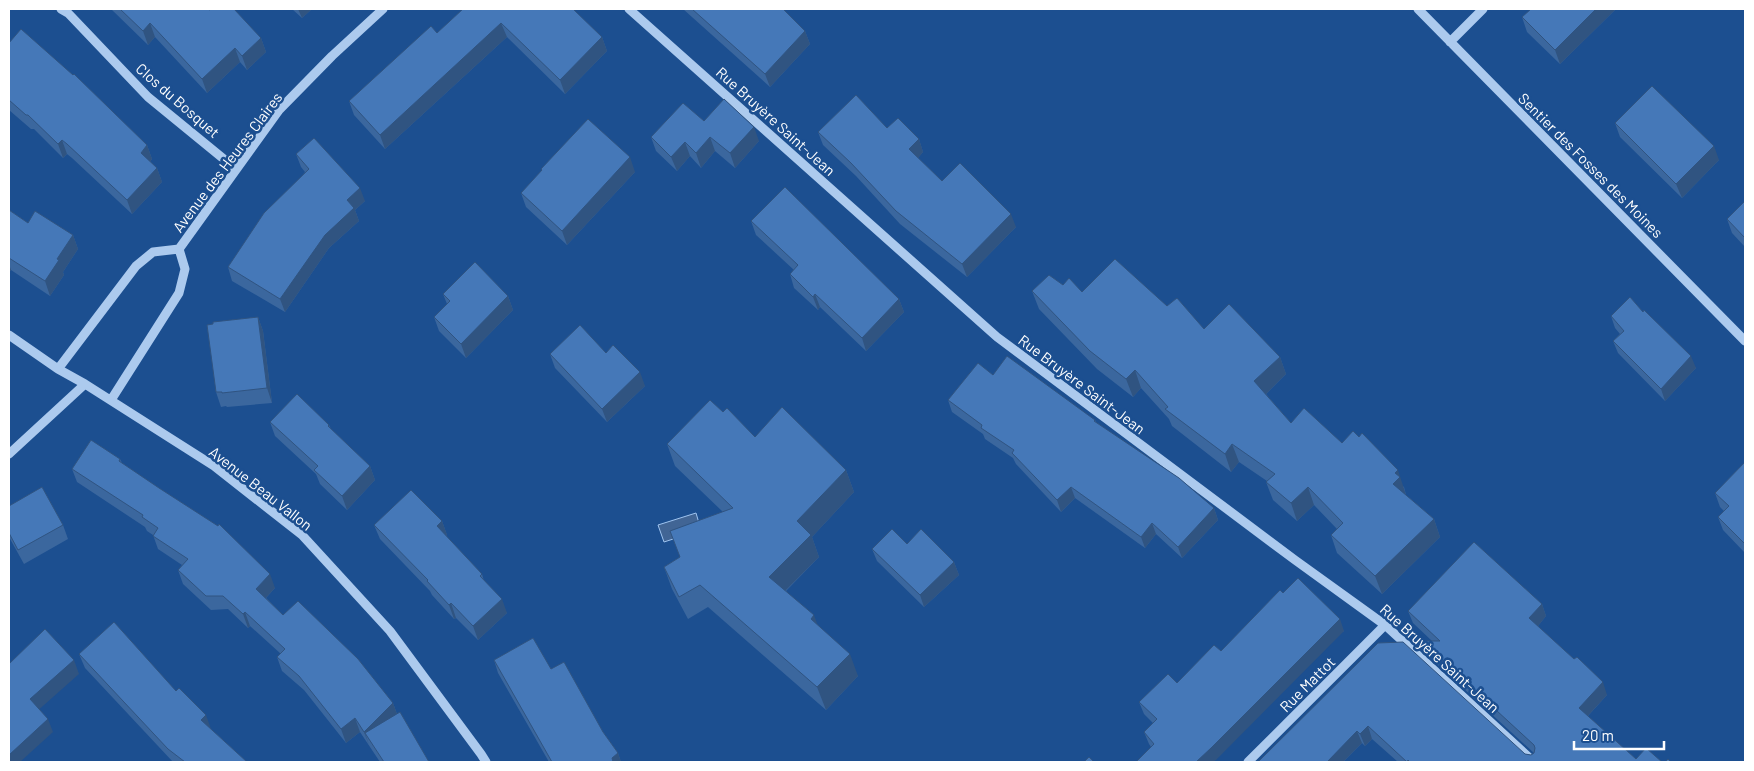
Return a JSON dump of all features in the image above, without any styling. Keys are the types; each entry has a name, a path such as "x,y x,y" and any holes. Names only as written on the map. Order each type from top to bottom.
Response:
{"street":[{"name":"Clos du Bosquet","path":"60,9 68,13 148,97 236,169"},
{"name":"Avenue des Heures Claires","path":"58,369 136,266 153,252 179,249 279,110 332,56 383,9"},
{"name":"Rue Bruyère Saint-Jean","path":"629,9 997,337 1385,625 1534,762"},
{"name":"Sentier des Fosses des Moines","path":"1418,9 1745,341"},
{"path":"1450,42 1483,9"},
{"name":"Avenue des Heures Claires","path":"111,400 179,294 185,268 179,249"},
{"name":"Avenue Beau Vallon","path":"9,335 58,369 111,400 214,466 302,535 390,631 486,762"},
{"path":"9,454 85,384"},
{"name":"Rue Mattot","path":"1248,762 1385,625"}],"water":[{"path":"696,513 701,530 664,542 658,525"}],"building":[{"path":"120,9 234,9 261,38 242,56 235,48 202,79 150,23 143,31"},
{"path":"463,9 573,9 602,37 560,80 501,23 380,135 349,101 431,26 437,33"},
{"path":"692,9 783,9 805,31 765,74"},
{"path":"1531,9 1596,9 1555,50 1522,17"},
{"path":"21,29 74,74 147,145 141,153 157,168 127,200 67,144 62,140 58,144 28,115 9,100 9,43"},
{"path":"1652,86 1714,146 1676,184 1615,123"},
{"path":"856,95 887,128 898,118 919,139 909,149 942,181 960,163 1011,214 962,264 896,211 851,163 818,132"},
{"path":"724,99 754,127 730,153 710,137 696,153 685,142 671,157 651,137 683,103 704,121"},
{"path":"588,119 630,157 562,231 521,193"},
{"path":"314,138 360,188 347,200 354,208 325,235 280,299 228,267 264,213 309,169 296,154"},
{"path":"785,187 899,299 862,338 815,294 813,297 790,274 798,265 751,221"},
{"path":"1745,201 1745,238 1727,219"},
{"path":"9,210 28,223 35,211 73,235 45,281 9,258"},
{"path":"1115,259 1167,306 1177,298 1204,329 1229,304 1280,357 1254,381 1291,423 1304,408 1342,443 1353,431 1359,437 1362,433 1398,470 1395,473 1400,477 1393,484 1434,519 1375,576 1331,535 1343,523 1308,487 1291,503 1266,482 1275,474 1232,444 1225,454 1165,409 1168,407 1135,370 1126,379 1090,351 1032,291 1049,275 1063,285 1069,278 1082,292"},
{"path":"475,262 508,296 461,344 434,317 450,301 443,294"},
{"path":"1630,297 1643,312 1644,310 1691,356 1661,389 1613,341 1624,331 1611,316"},
{"path":"258,317 267,388 216,392 207,325 213,324 213,322"},
{"path":"580,325 606,353 613,345 640,372 602,409 550,354"},
{"path":"1007,356 1094,421 1179,478 1214,508 1178,547 1152,523 1141,537 1071,487 1057,500 1012,453 1014,450 981,428 982,425 948,400 978,363 993,375"},
{"path":"297,394 370,466 342,496 314,470 318,466 270,422"},
{"path":"710,400 723,412 727,408 755,437 782,407 846,470 797,521 811,535 769,577 814,615 811,619 850,654 817,687 700,585 679,597 664,567 680,557 670,531 733,508 667,444"},
{"path":"91,440 159,488 218,526 219,524 270,574 256,589 283,615 298,601 358,659 393,703 364,732 355,718 341,729 299,676 277,657 285,649 245,612 243,614 223,596 206,596 178,570 188,559 153,536 158,528 142,517 143,515 72,469"},
{"path":"1745,462 1745,544 1718,517 1729,506 1715,493"},
{"path":"42,487 63,525 18,550 9,533 9,506"},
{"path":"411,490 442,521 437,526 482,574 480,576 502,599 473,626 451,603 449,605 428,580 374,525"},
{"path":"892,529 907,544 921,529 954,562 920,595 872,549"},
{"path":"1474,542 1542,604 1529,618 1574,659 1577,657 1603,682 1579,708 1636,759 1646,748 1662,762 1410,762 1408,760 1407,762 1368,726 1360,734 1357,731 1327,762 1258,762 1378,643 1403,642 1525,754 1531,755 1534,753 1534,745 1421,641 1440,641 1408,611"},
{"path":"1298,578 1340,619 1196,762 1136,762 1154,744 1144,732 1157,719 1139,702 1168,674 1177,683 1214,645 1221,651 1280,590 1283,593"},
{"path":"114,622 176,691 179,688 206,715 201,720 247,762 185,762 168,749 79,654"},
{"path":"45,629 74,660 30,699 48,719 9,755 9,664"},
{"path":"533,638 551,669 564,662 603,732 618,753 612,758 613,762 552,762 494,660"},
{"path":"400,712 429,762 384,762 365,733"},
{"path":"1089,757 1094,762 1084,762"}]}
